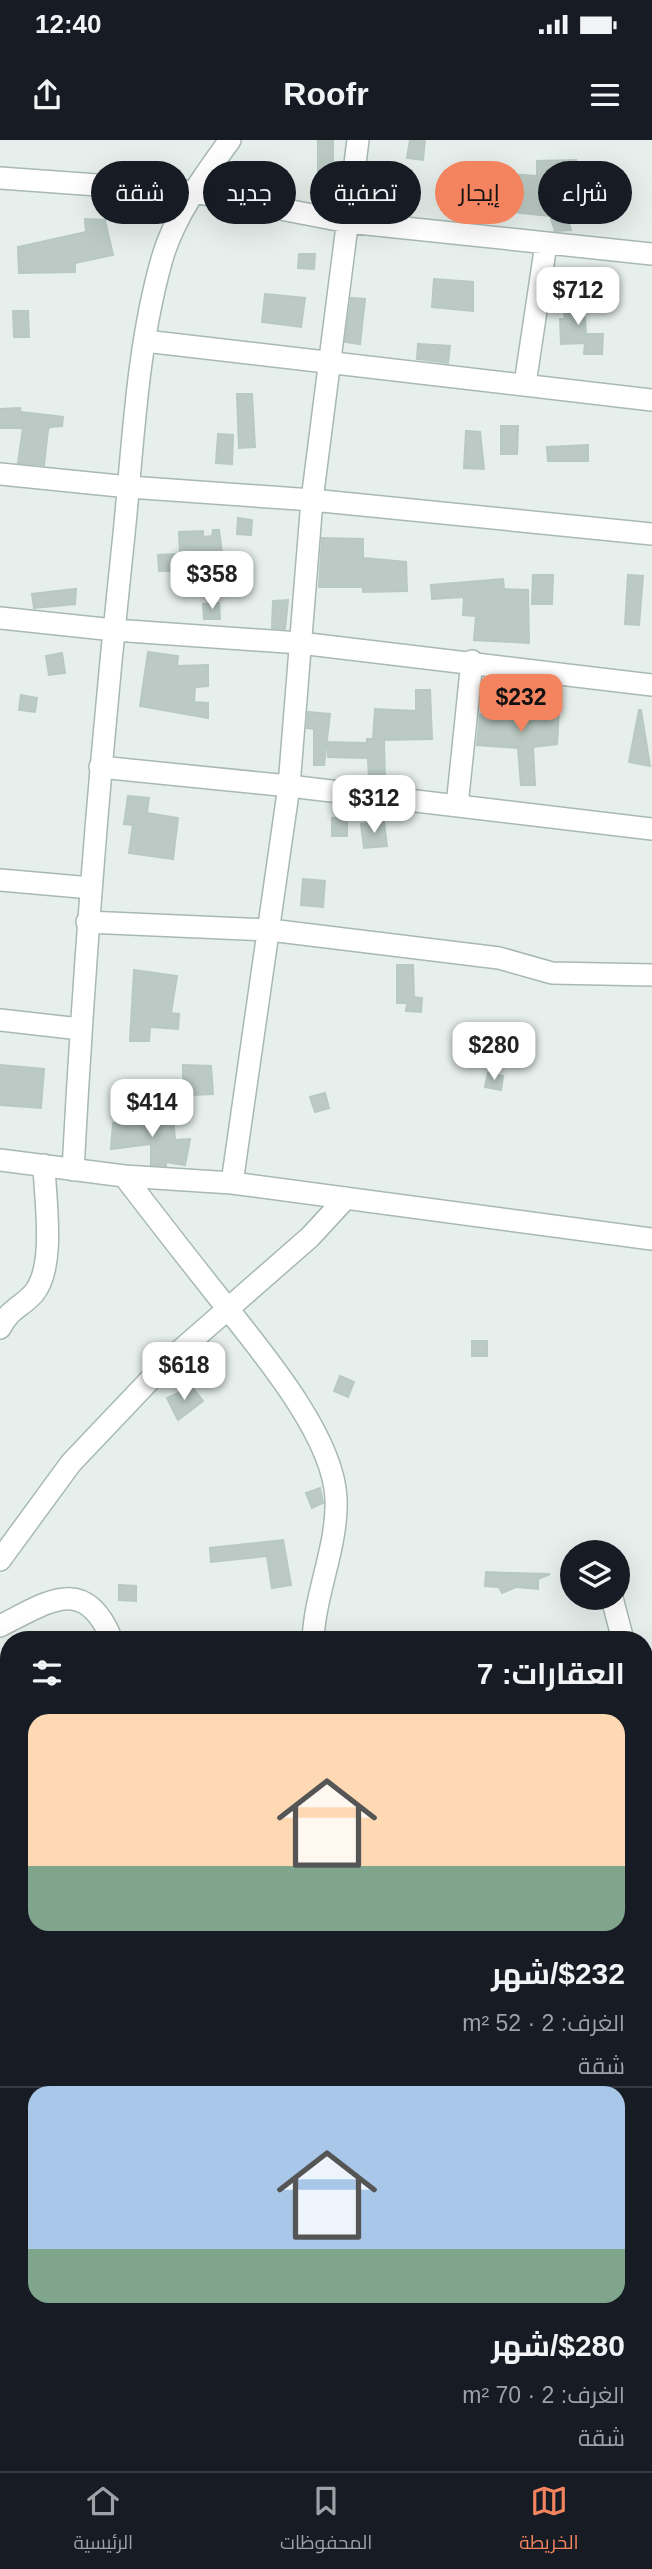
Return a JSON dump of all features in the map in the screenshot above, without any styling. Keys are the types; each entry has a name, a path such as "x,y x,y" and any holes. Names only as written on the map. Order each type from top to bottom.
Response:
{"street":[{"path":"73,1170 87,922 100,767 145,341 162,258 194,192 230,140"},
{"path":"355,161 358,140"},
{"path":"0,178 194,192 310,215"},
{"path":"232,1183 289,786 312,500 348,224"},
{"path":"366,224 652,254"},
{"path":"525,384 546,244"},
{"path":"145,341 652,400"},
{"path":"0,474 129,487 312,500 652,534"},
{"path":"0,618 114,630 300,643 472,661 652,685"},
{"path":"457,806 472,661"},
{"path":"100,767 289,786 652,829"},
{"path":"0,880 91,888"},
{"path":"87,922 270,930 499,958 552,973 652,975"},
{"path":"0,1020 80,1028"},
{"path":"0,1160 124,1176 232,1183 652,1239"},
{"path":"3,1317 34,1294 47,1266 44,1165"},
{"path":"124,1176 287,1387 331,1466 336,1497 335,1522 314,1616 313,1631"},
{"path":"0,1560 71,1463 166,1363 310,1237 346,1198"},
{"path":"0,1626 31,1609 63,1597 73,1597 95,1609 107,1631"},
{"path":"615,1610 621,1631"}],"building":[{"path":"318,140 333,140 333,161 318,161"},
{"path":"410,140 425,140 423,160 407,158"},
{"path":"576,160 576,161 538,161 538,215 524,213 524,175 537,176 537,161"},
{"path":"85,219 91,219 91,224 106,224 113,255 75,263 75,272 19,273 18,247 86,232"},
{"path":"553,224 569,224 571,230 555,231"},
{"path":"299,254 315,254 314,269 298,268"},
{"path":"434,279 473,282 473,311 432,307"},
{"path":"576,292 580,318 585,318 586,334 603,334 602,354 584,354 585,343 561,344 560,319 565,319 561,294"},
{"path":"265,294 305,298 301,327 262,322"},
{"path":"351,298 365,299 360,344 345,342"},
{"path":"13,311 28,311 29,337 14,337"},
{"path":"418,344 450,346 448,363 417,359"},
{"path":"237,394 252,394 255,447 239,448"},
{"path":"20,408 21,412 63,417 62,426 50,427 48,430 44,465 18,463 23,428 0,428 0,409"},
{"path":"501,426 518,426 517,454 501,454"},
{"path":"466,431 480,432 484,469 464,468"},
{"path":"218,434 233,435 232,464 216,463"},
{"path":"588,445 588,461 548,461 547,447"},
{"path":"238,518 252,520 251,535 237,534"},
{"path":"213,530 219,530 225,576 208,574 208,570 159,571 158,555 180,554 179,532 203,531 203,537 212,536"},
{"path":"322,538 363,539 363,558 406,562 407,591 363,592 363,587 319,587"},
{"path":"533,575 553,575 552,604 532,604"},
{"path":"628,575 643,576 639,625 625,624"},
{"path":"503,579 504,589 528,590 529,643 474,640 476,616 463,615 464,597 432,599 431,585"},
{"path":"76,589 75,604 34,608 32,594"},
{"path":"288,600 285,629 272,628 273,601"},
{"path":"219,603 220,619 204,619 203,604"},
{"path":"148,652 178,656 177,666 208,665 208,686 195,687 194,702 208,703 208,718 140,706"},
{"path":"62,653 65,673 49,675 46,656"},
{"path":"416,690 430,690 432,739 384,740 385,781 369,781 368,758 328,757 328,742 367,743 367,739 373,739 375,709 416,711"},
{"path":"21,695 37,698 35,712 19,710"},
{"path":"507,705 559,710 557,744 533,747 535,785 521,785 518,748 477,745 480,714 506,716"},
{"path":"641,710 650,766 629,762"},
{"path":"308,712 330,714 324,765 314,765 314,729 307,728"},
{"path":"128,796 149,798 147,813 178,818 173,859 129,853 133,825 124,824"},
{"path":"347,817 347,836 332,836 332,818"},
{"path":"384,822 387,846 364,848 361,824"},
{"path":"303,879 325,881 323,907 301,905"},
{"path":"397,965 413,965 414,997 422,998 421,1012 406,1011 407,1003 397,1003"},
{"path":"134,970 177,976 171,1013 179,1014 178,1029 150,1027 149,1041 130,1041"},
{"path":"0,1065 44,1069 41,1108 0,1105"},
{"path":"183,1065 211,1066 213,1094 191,1095 183,1077"},
{"path":"488,1073 503,1076 501,1090 485,1087"},
{"path":"325,1093 329,1108 315,1112 310,1097"},
{"path":"173,1116 175,1140 190,1139 185,1165 166,1162 166,1166 151,1165 151,1144 111,1149 113,1123"},
{"path":"472,1341 487,1341 487,1356 472,1356"},
{"path":"340,1376 354,1382 348,1397 334,1391"},
{"path":"192,1387 203,1401 178,1420 167,1398"},
{"path":"320,1488 323,1503 312,1508 306,1493"},
{"path":"283,1540 291,1585 272,1588 267,1556 211,1562 210,1548"},
{"path":"486,1572 550,1574 538,1579 538,1589 516,1587 502,1593 499,1587 485,1586"},
{"path":"119,1585 136,1586 136,1601 119,1600"}]}
